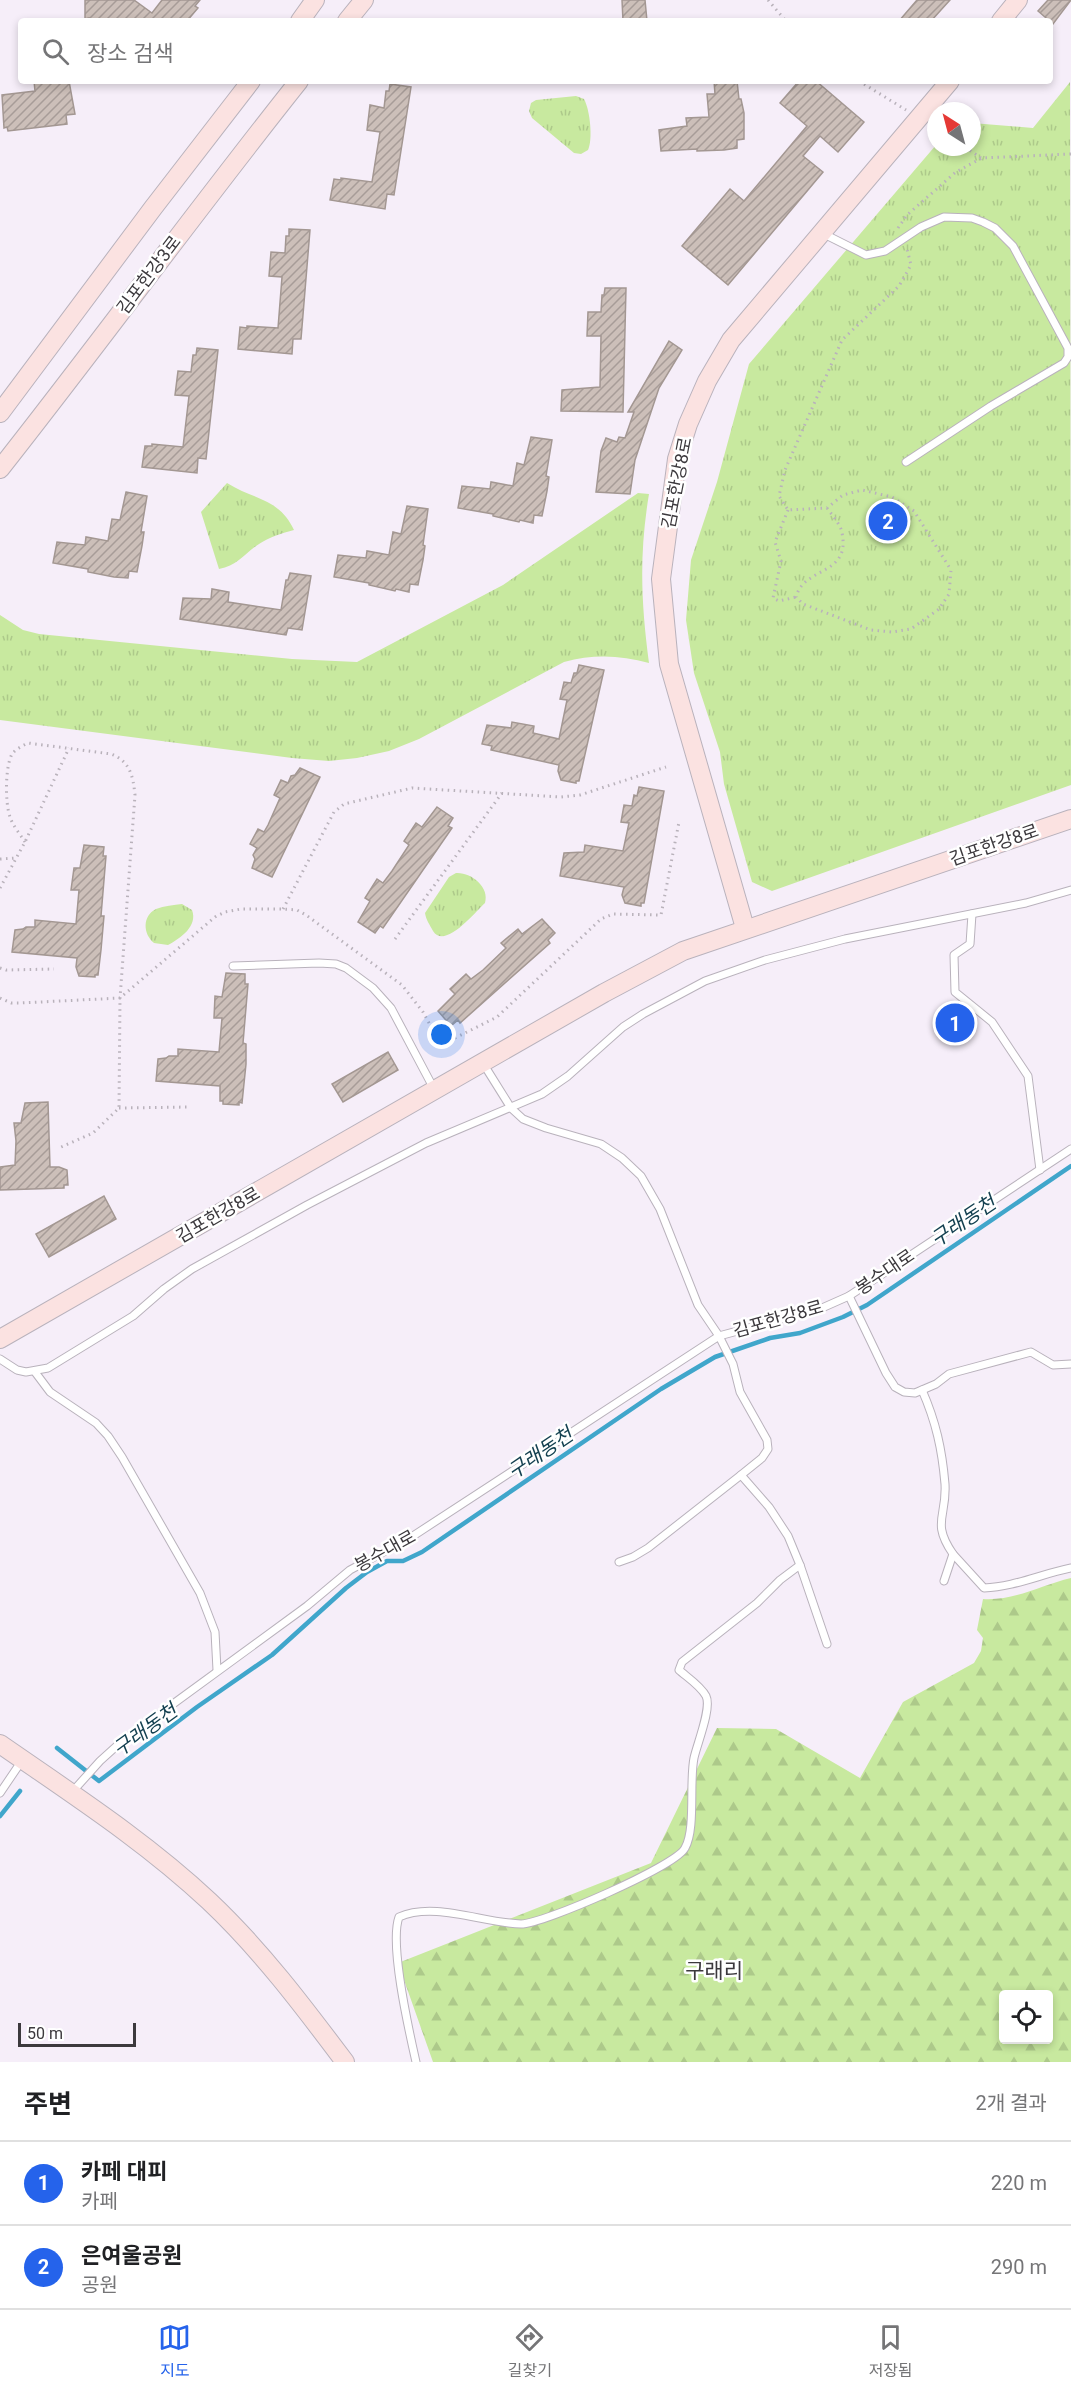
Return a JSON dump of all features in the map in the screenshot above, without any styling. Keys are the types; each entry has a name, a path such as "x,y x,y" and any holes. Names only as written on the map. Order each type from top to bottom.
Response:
{"street":[{"path":"302,18 315,0"},
{"path":"349,18 364,0"},
{"path":"1003,18 1018,0"},
{"name":"김포한강3로","path":"1,411 249,84"},
{"name":"김포한강3로","path":"0,469 84,363 227,171 297,84"},
{"name":"김포한강8로","path":"745,928 669,664 661,579 678,459 688,424 707,381 731,340 948,84"},
{"name":"김포한강8로","path":"1,1336 594,999 683,951 745,928 1071,819"},
{"name":"김포한강8로","path":"435,1091 486,1068 688,956 745,928"},
{"path":"0,1744 23,1760 77,1787 107,1817 208,1901 240,1933 299,2002 345,2062"}],"lane":[{"path":"821,233 866,255 885,251 932,220 944,217 972,218 995,228 1013,246 1068,348 1065,363 991,406 906,462"},
{"path":"0,1359 17,1370 35,1372 48,1368 133,1316 164,1289 192,1269 324,1195 426,1143 511,1108 558,1084 608,1039 643,1014 705,981 765,960 845,939 1026,903 1071,890"},
{"path":"972,914 970,944 954,955 955,992 992,1022 1028,1076 1040,1170"},
{"path":"233,966 319,963 336,964 346,968 373,988 391,1008 435,1091"},
{"name":"김포한강8로","path":"486,1068 511,1108 524,1119 601,1144 622,1158 641,1176 660,1209 698,1305 719,1336 851,1300"},
{"name":"봉수대로","path":"851,1300 1071,1149"},
{"path":"851,1300 886,1373 895,1387 904,1392 915,1393 936,1384 949,1374 1031,1352 1053,1365 1071,1364"},
{"path":"619,1562 648,1548 762,1458 768,1449 767,1440 740,1392 733,1364 719,1336"},
{"name":"봉수대로","path":"77,1787 100,1761 166,1707 307,1606 350,1570 423,1530 719,1336"},
{"path":"35,1372 56,1397 96,1423 122,1457 200,1593 215,1632 217,1670"},
{"path":"922,1390 939,1432 945,1486 940,1523 943,1540 953,1554 984,1588 1004,1588 1050,1572 1071,1568"},
{"path":"741,1475 769,1508 788,1536 827,1644"},
{"path":"944,1581 953,1554"},
{"path":"416,2062 408,2028 398,1958 395,1928 399,1917 410,1912 429,1911 522,1924 545,1920 586,1903 671,1861 685,1850 689,1833 693,1760 707,1707 706,1696 680,1670 682,1662 757,1603 780,1580 800,1565"},
{"path":"0,1793 23,1760"}],"path":[{"path":"768,0 783,18"},
{"path":"864,84 920,118"},
{"path":"788,510 779,496 785,470 842,340 899,286 911,265 909,252 896,231 908,215 956,172 982,158 1071,154"},
{"path":"788,510 827,508 843,495 862,490 892,497 914,511 951,570 949,594 939,609 911,629 892,632 871,630 803,604 796,597"},
{"path":"796,597 798,588 804,581 830,568 843,553 842,531 827,508"},
{"path":"788,510 775,542 781,561 773,598 779,601 796,597"},
{"path":"25,842 11,819 8,808 9,766 12,755 28,743 111,754 120,757 127,765 134,783 132,842 120,999 119,1108"},
{"path":"0,888 25,842 69,748"},
{"path":"283,909 334,812 344,804 412,788 561,797 580,795 666,767"},
{"path":"395,939 502,793"},
{"path":"441,1045 497,1017 601,919 613,914 661,915 679,822"},
{"path":"0,859 16,858"},
{"path":"0,968 6,970 54,969"},
{"path":"59,1148 93,1133 119,1108 189,1107"}],"green space":[{"path":"1070,82 1071,785 772,891 752,882 724,784 720,752 694,673 686,620 691,560 717,482 749,364 927,156 981,156 981,124 1033,128"},
{"path":"576,96 584,99 590,124 590,145 588,150 581,154 574,153 532,118 529,111 531,103 536,100"},
{"path":"227,483 273,506 288,519 294,530 267,539 236,562 219,569 201,512"},
{"path":"638,493 649,494 642,578 649,663 606,656 564,662 419,739 389,751 329,761 0,720 0,615 23,630 39,634 292,659 357,662 503,585"},
{"path":"456,873 468,875 482,886 485,891 485,903 460,928 445,936 438,936 433,931 425,913 449,877"},
{"path":"182,904 192,910 193,921 187,931 168,945 154,943 146,930 148,916 156,909"},
{"path":"1071,1578 1071,2062 433,2062 398,1963 651,1863 717,1728 776,1729 860,1778 903,1702 974,1663 981,1651 983,1638 977,1630 983,1599 1017,1595"}],"building":[{"path":"85,0 134,0 152,13 162,0 200,0 195,6 198,8 190,18 85,18"},
{"path":"622,0 645,0 647,18 623,18"},
{"path":"917,0 950,0 934,18 902,18"},
{"path":"1048,0 1071,0 1053,24 1053,18 1046,18 1038,11"},
{"path":"34,84 70,84 75,114 66,115 67,124 8,131 7,127 4,128 2,95 35,91"},
{"path":"390,84 411,87 394,195 387,194 385,209 330,200 334,179 372,182 380,132 367,130 370,105 384,108 386,91 389,91"},
{"path":"714,84 737,84 744,113 744,139 737,140 737,148 661,151 659,130 687,126 686,118 709,117 707,94 715,94"},
{"path":"796,84 820,84 864,122 838,152 820,136 803,156 823,172 728,285 682,246 730,189 744,201 807,126 780,103"},
{"path":"289,229 310,230 301,339 293,339 292,354 238,349 240,327 278,328 282,277 269,276 271,252 285,253 286,236 289,236"},
{"path":"605,288 626,288 623,412 561,411 562,390 600,387 601,336 587,336 588,312 601,312 602,295 604,295"},
{"path":"669,341 682,350 659,388 635,460 630,494 596,492 601,451 606,438 617,442 619,437 625,438 634,412 628,412"},
{"path":"197,348 218,350 206,459 198,458 197,473 142,467 145,446 152,446 152,444 183,447 189,396 175,395 178,371 191,372 193,355 196,355"},
{"path":"531,437 552,440 546,476 549,477 542,516 534,515 533,523 520,520 519,522 493,516 493,514 458,508 462,486 490,489 491,482 513,486 517,463 524,465"},
{"path":"126,492 147,496 137,572 129,571 128,578 114,577 88,572 88,569 53,563 57,542 85,545 86,537 108,541 112,519 120,520"},
{"path":"407,506 428,509 423,545 425,546 418,585 410,584 409,592 396,589 395,591 369,585 369,583 334,577 338,555 366,558 367,551 389,555 393,532 401,534"},
{"path":"290,573 311,576 302,630 288,628 286,635 180,619 183,598 211,599 212,589 229,592 228,602 281,610 286,580"},
{"path":"579,665 604,670 579,781 576,783 561,780 559,765 491,750 492,746 482,744 487,725 511,728 512,722 534,726 533,733 559,739 567,700 560,699 564,682 571,683"},
{"path":"300,768 320,777 272,877 252,868 255,859 253,855 257,848 250,844 258,829 264,832 268,825 280,798 274,795 281,780 288,783 291,776 295,775"},
{"path":"639,787 664,791 644,903 641,903 641,906 625,903 622,895 624,887 560,876 564,853 584,852 585,845 623,851 629,823 621,822 624,805 632,806 634,795 637,796"},
{"path":"437,807 453,818 448,826 452,828 383,928 380,926 375,933 358,922 370,901 365,898 377,879 383,883 392,871 409,845 404,841 416,823 422,827"},
{"path":"84,845 104,847 103,856 106,856 101,916 104,916 101,950 98,975 95,977 79,976 76,967 77,958 12,952 15,930 35,927 35,920 76,924 79,890 71,890 74,868 80,868"},
{"path":"542,919 555,933 548,940 550,943 460,1023 458,1020 451,1026 438,1011 455,994 450,989 466,974 471,979 483,970 506,948 501,943 518,929 522,934"},
{"path":"226,973 245,974 245,984 248,984 243,1043 246,1044 246,1064 242,1103 239,1102 239,1105 223,1104 223,1101 220,1101 220,1086 156,1081 158,1059 178,1056 178,1049 219,1052 222,1018 214,1018 215,996 222,997"},
{"path":"388,1052 398,1070 343,1102 332,1084"},
{"path":"48,1102 50,1167 67,1170 68,1185 64,1185 64,1188 0,1190 0,1167 15,1165 14,1123 21,1123 25,1103"},
{"path":"104,1196 116,1219 49,1257 36,1234"}],"waterway":[{"name":"구래동천","path":"57,1748 99,1781 197,1707 272,1655 367,1572 387,1561 403,1561 422,1552 661,1389 715,1357 770,1338 800,1333 843,1317 867,1305 1071,1166"},
{"name":"구래동천","path":"0,1816 20,1791"}],"place":[{"name":"은여울공원","path":"888,521"},
{"name":"카페 대피","path":"955,1023"}],"district":[{"name":"구래리","path":"714,1971"}]}
